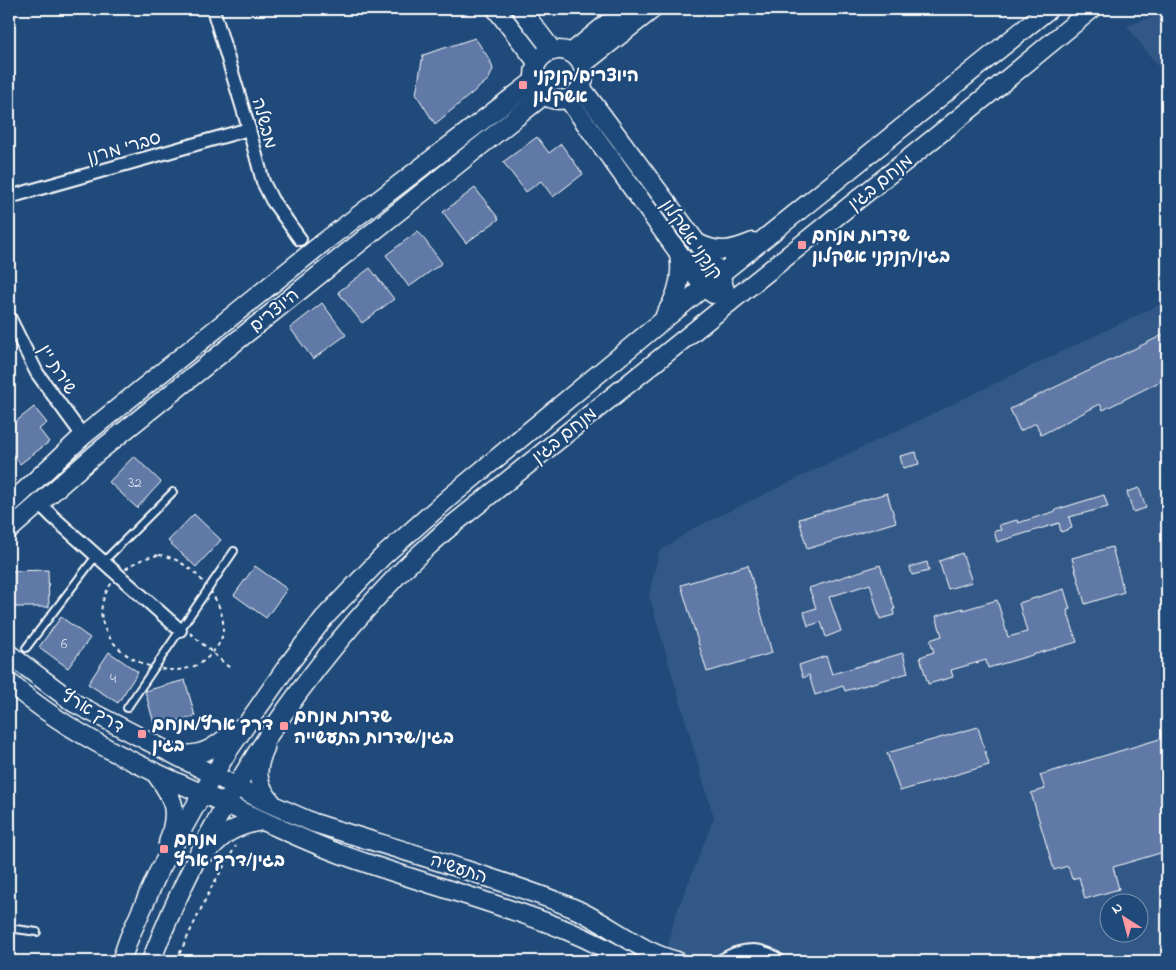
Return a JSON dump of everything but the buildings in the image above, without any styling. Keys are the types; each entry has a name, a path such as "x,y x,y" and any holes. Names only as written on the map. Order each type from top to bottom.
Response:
{"main road":[{"path":"496,9 537,62"},
{"path":"521,9 553,51"},
{"path":"577,59 625,9"},
{"path":"577,59 653,9"},
{"name":"מנחם בגין","path":"122,961 129,938 158,874 214,774 251,718 324,618 382,557 451,496 661,322 1049,9"},
{"name":"מנחם בגין","path":"151,961 183,884 225,804 277,720 343,636 396,577 445,531 1092,9"},
{"path":"559,50 577,59 584,78 578,92 560,100 544,95 538,89 535,80 537,62 544,55 553,51 559,50"},
{"name":"היוצרים","path":"9,505 83,436 324,242 535,80"},
{"name":"קנקני אשקלון","path":"581,87 720,274 729,303"},
{"name":"היוצרים","path":"9,530 98,452 544,95"},
{"name":"קנקני אשקלון","path":"568,98 703,288 729,303"},
{"path":"697,243 709,249 721,251 737,248 774,230"},
{"path":"661,322 672,305 679,286 682,269 679,254"},
{"name":"דרך ארץ","path":"9,654 74,703 214,774 235,787"},
{"name":"דרך ארץ","path":"9,682 62,721 106,748 202,794"},
{"path":"170,753 192,755 210,749 225,740 251,718"},
{"path":"275,806 259,783 259,769 262,754 277,720"},
{"path":"154,772 172,800 175,816 172,832 158,874"},
{"name":"התעשיה","path":"235,787 314,823 538,894 604,922 663,958 677,961"},
{"name":"התעשיה","path":"202,794 309,842 368,864 446,888 564,929 627,961"},
{"path":"183,884 204,855 228,832 243,824 262,820"}],"street":[{"name":"מבשלה","path":"214,9 250,130 263,182 267,192 300,239"},
{"name":"סברי מרנן","path":"9,197 250,130"},
{"path":"297,264 300,239 324,242"},
{"name":"שירת יין","path":"9,317 37,373 83,436"},
{"path":"39,503 100,559 181,628"},
{"path":"721,961 734,954 752,950 770,954 779,961"}],"lane":[{"path":"26,648 100,559 173,492"},
{"path":"127,708 234,551"},
{"path":"9,928 36,932"}],"path":[{"path":"1163,9 1167,15"},
{"path":"181,628 232,670"},
{"path":"176,961 211,888 240,839"}],"shaded area":[{"path":"1167,12 1167,78 1127,26"},
{"path":"1167,301 1167,961 665,961 674,919 714,818 649,595 659,552 694,528"}],"place":[{"name":"היוצרים/קנקני אשקלון","path":"523,85"},
{"name":"שדרות מנחם בגין/קנקני אשקלון","path":"802,245"},
{"name":"שדרות מנחם בגין/שדרות התעשייה","path":"284,726"},
{"name":"דרך ארץ/מנחם בגין","path":"142,734"},
{"name":"מנחם בגין/דרך ארץ","path":"164,849"}]}
